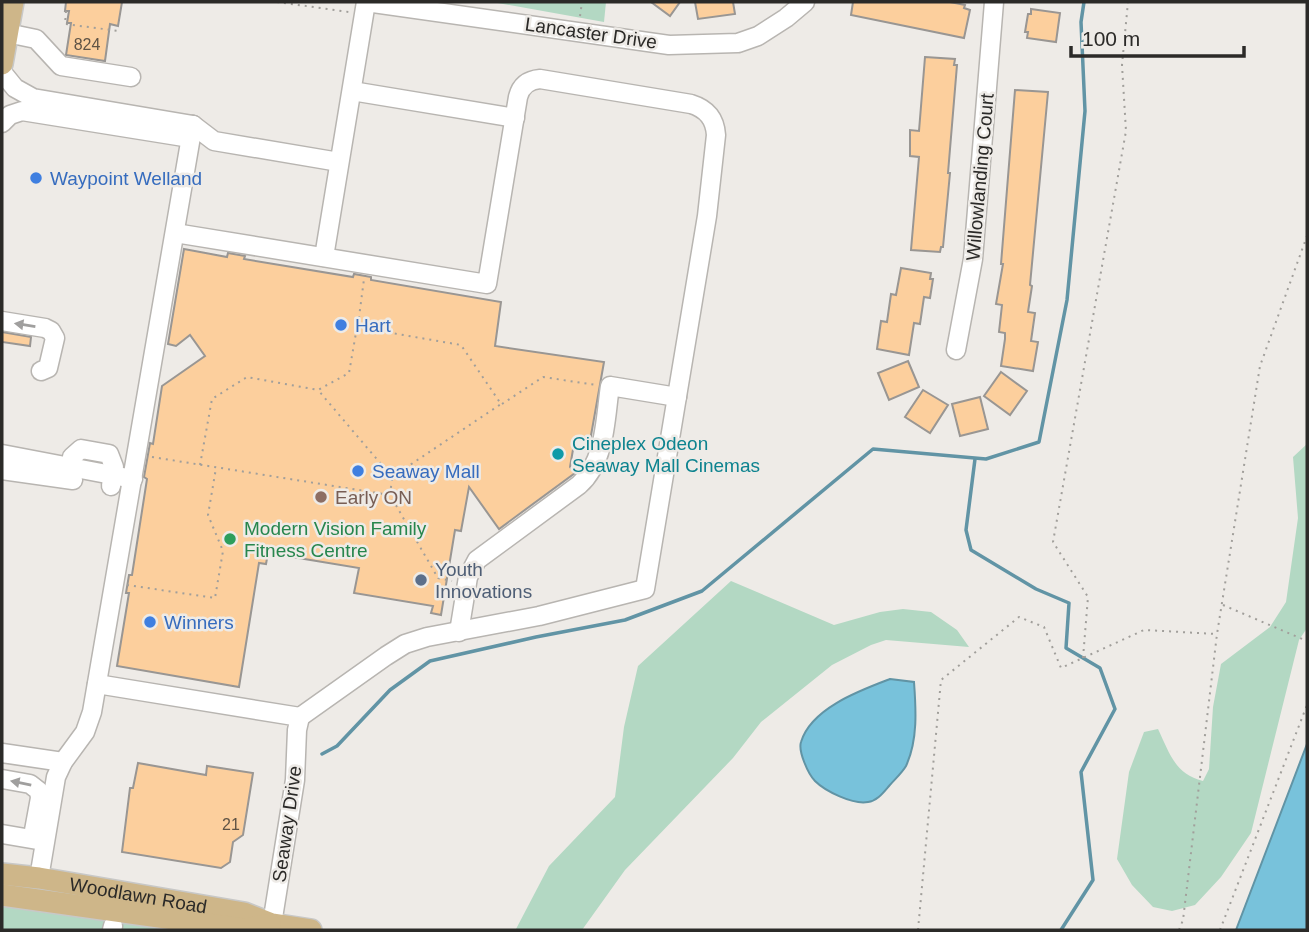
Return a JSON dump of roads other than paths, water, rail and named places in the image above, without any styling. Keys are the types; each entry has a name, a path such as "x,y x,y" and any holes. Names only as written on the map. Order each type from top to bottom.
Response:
{"main road":[{"path":"2,64 13,2"},
{"name":"Woodlawn Road","path":"2,874 244,913 272,924 311,930"},
{"name":"Woodlawn Road","path":"2,895 244,929 272,924"}],"street":[{"name":"Lancaster Drive","path":"368,5 481,10 579,31 669,45 738,43 758,36 786,19 805,2"},
{"name":"Willowlanding Court","path":"956,350 973,259 995,2"},
{"path":"324,257 368,5"},
{"path":"7,33 36,38 61,66 131,77"},
{"path":"2,72 15,88 33,98 193,125 214,141 339,162"},
{"path":"97,684 299,721 405,644 427,637 539,616 645,589 707,216 716,135 712,118 694,105 538,79 527,83 520,91 514,118 487,284 175,233"},
{"path":"352,90 514,118"},
{"path":"2,123 10,115 22,111 184,137 193,125"},
{"path":"39,840 63,762 85,732 92,712 193,125"},
{"path":"2,321 51,331 55,338 48,368 41,371"},
{"path":"459,632 471,570 482,555 579,485 590,474 600,450 610,386 677,397"},
{"path":"2,454 112,481"},
{"path":"2,470 132,484"},
{"name":"Seaway Drive","path":"272,924 293,788 299,721"},
{"path":"2,753 63,762"},
{"path":"2,779 30,784 39,791 39,878"},
{"path":"2,834 39,840"}],"water":[{"path":"890,679 914,682 914,735 906,766 882,794 868,802 855,801 825,789 812,778 802,756 800,746 807,730 815,719 838,702"},
{"path":"1307,744 1307,930 1236,930"}],"waterway":[{"path":"322,754 337,746 390,690 430,661 625,620 702,591 873,449 986,459 1039,442 1067,300 1085,111 1081,22 1084,2"},
{"path":"975,459 966,530 971,550 1036,589 1069,603 1066,648 1100,668 1115,709 1081,772 1093,880 1061,930"}],"place":[{"name":"Waypoint Welland","path":"36,178"},
{"name":"Hart","path":"341,325"},
{"name":"Cineplex Odeon Seaway Mall Cinemas","path":"558,454"},
{"name":"Seaway Mall","path":"358,471"},
{"name":"Early ON","path":"321,497"},
{"name":"Modern Vision Family Fitness Centre","path":"230,539"},
{"name":"Youth Innovations","path":"421,580"},
{"name":"Winners","path":"150,622"}]}
